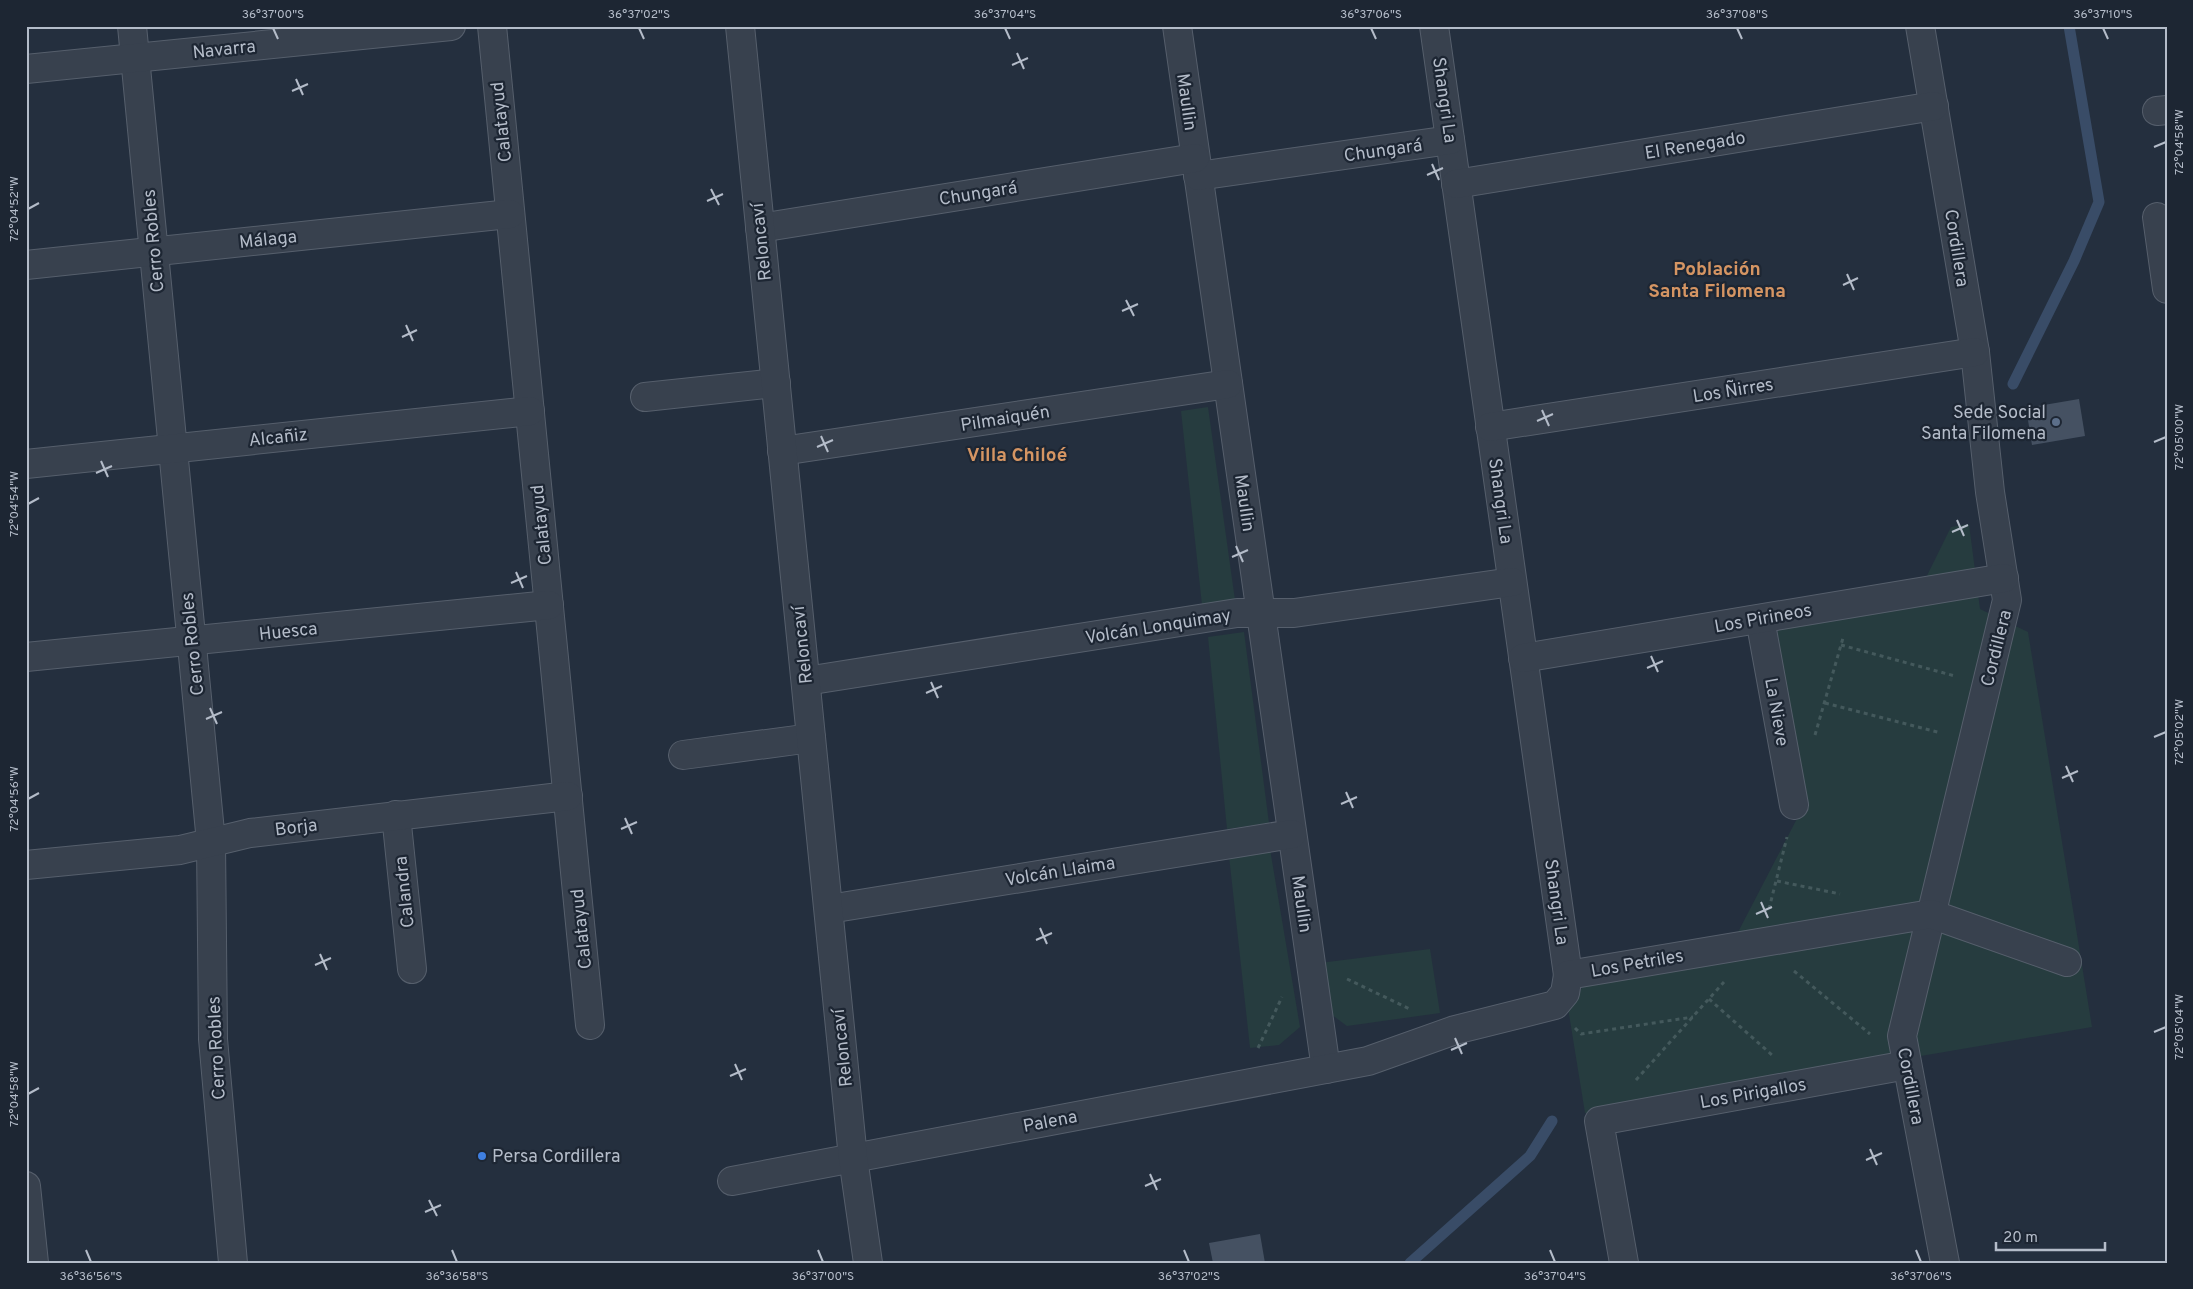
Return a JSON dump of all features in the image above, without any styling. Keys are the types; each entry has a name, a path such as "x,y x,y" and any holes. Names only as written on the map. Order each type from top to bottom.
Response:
{"street":[{"name":"Cerro Robles","path":"132,26 211,842 213,1039 233,1263"},
{"name":"Navarra","path":"26,69 451,26"},
{"name":"Calatayud","path":"492,26 590,1025"},
{"name":"Reloncaví","path":"740,26 853,1158 868,1263"},
{"name":"Maullin","path":"1176,26 1326,1069"},
{"name":"Shangri La","path":"1434,26 1568,975"},
{"name":"Cordillera","path":"1920,26 1975,352 1990,492 2008,600 1902,1036 1945,1263"},
{"name":"El Renegado","path":"1456,184 1934,106"},
{"name":"Chungará","path":"760,228 1197,167 1450,140"},
{"name":"Málaga","path":"26,264 510,214"},
{"path":"2157,216 2167,289"},
{"name":"Los Ñirres","path":"1490,428 1975,352"},
{"path":"645,397 776,383"},
{"name":"Pilmaiquén","path":"782,451 1228,384"},
{"name":"Alcañiz","path":"26,464 530,411"},
{"name":"Los Pirineos","path":"1523,658 2004,578"},
{"name":"Volcán Lonquimay","path":"806,681 1237,613 1294,613 1512,582"},
{"name":"Huesca","path":"26,657 549,604"},
{"name":"La Nieve","path":"1760,619 1794,805"},
{"path":"683,755 811,738"},
{"name":"Borja","path":"26,865 180,850 250,833 568,796"},
{"name":"Calandra","path":"396,815 412,969"},
{"name":"Volcán Llaima","path":"828,909 1292,834"},
{"path":"1932,914 2067,962"},
{"name":"Los Petriles","path":"1555,1005 1565,993 1568,975 1932,914"},
{"path":"1455,1030 1555,1005"},
{"name":"Palena","path":"732,1181 1368,1061 1455,1030"},
{"name":"Los Pirigallos","path":"1599,1122 1907,1064"},
{"path":"1599,1122 1624,1263"},
{"path":"26,1186 34,1263"}],"path":[{"path":"1841,645 1987,684"},
{"path":"1825,703 1973,742"},
{"path":"1599,1122 1760,943 1907,1064"},
{"path":"1311,962 1455,1030"},
{"path":"1240,1085 1282,996"},
{"path":"1709,999 1804,1084"},
{"path":"1555,1005 1581,1034 1693,1017"}],"green space":[{"path":"1208,407 1235,600 1202,605 1181,411"},
{"path":"1969,524 1980,609 2028,632 2092,1027 1585,1113 1568,1008 1584,985 1722,963 1803,807 1777,629 1911,608 1951,527"},
{"path":"1244,632 1269,823 1227,829 1208,637"},
{"path":"1270,849 1300,1027 1279,1045 1250,1048 1229,856"},
{"path":"1430,949 1440,1013 1347,1026 1328,1012 1320,963"}],"building":[{"name":"Sede Social Santa Filomena","path":"2079,399 2085,436 2032,445 2026,408"},
{"path":"1260,1234 1265,1263 1213,1263 1209,1243"}],"waterway":[{"path":"2013,384 2074,261 2099,202 2069,26"},
{"path":"1410,1263 1530,1156 1552,1121"}],"place":[{"name":"Sede Social Santa Filomena","path":"2056,422"},
{"name":"Persa Cordillera","path":"482,1156"}],"district":[{"name":"Población Santa Filomena","path":"1717,279"},
{"name":"Villa Chiloé","path":"1017,454"}]}
